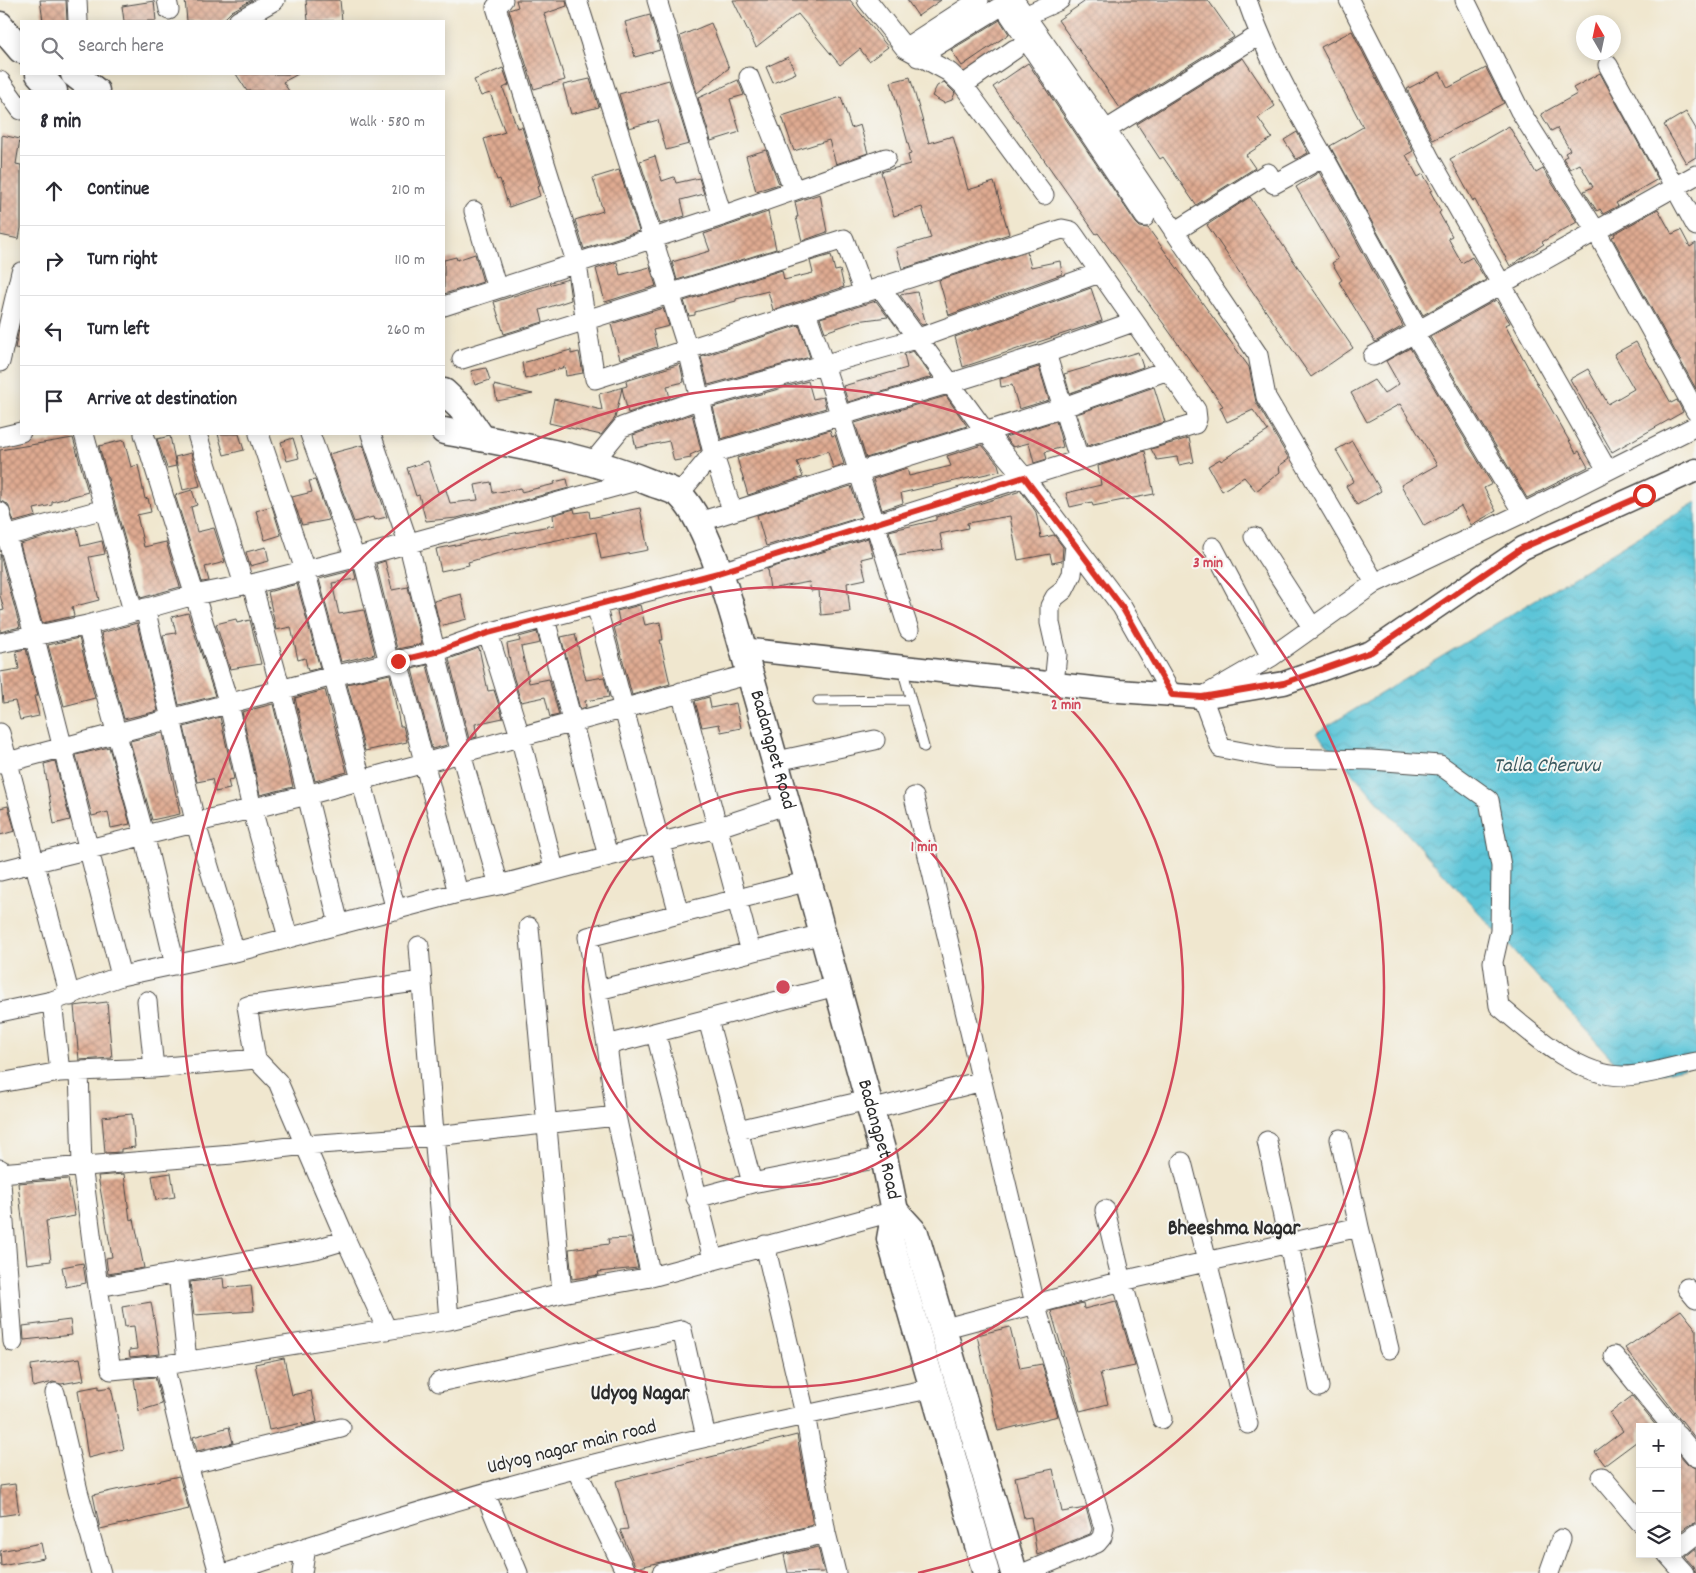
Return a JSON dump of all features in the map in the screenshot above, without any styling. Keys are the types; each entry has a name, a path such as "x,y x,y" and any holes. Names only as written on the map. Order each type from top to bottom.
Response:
{"main road":[{"path":"0,26 20,49"},
{"path":"41,75 53,90"},
{"path":"75,75 95,90"},
{"path":"445,393 461,408 482,438"},
{"path":"445,431 594,461 679,494"},
{"name":"Badangpet Road","path":"679,494 699,522 718,573 777,761 836,986 884,1157 895,1211 890,1239 986,1573"},
{"name":"Badangpet Road","path":"895,1211 915,1233 1014,1573"}],"street":[{"path":"77,0 78,20"},
{"path":"240,20 275,0"},
{"path":"3,763 334,676 435,652 488,633 718,573 1195,424 1198,418 1196,410 1071,231 1062,229 595,379 577,265 496,7 503,0"},
{"path":"577,0 688,350 713,454 732,510"},
{"path":"657,0 722,216"},
{"path":"867,0 912,53 949,72 963,85 1044,196"},
{"path":"912,53 979,0"},
{"path":"1014,0 1106,130 1258,354 1266,397 1375,582"},
{"path":"1025,16 1060,0"},
{"path":"1247,0 1259,35 1293,104 1324,157 1417,332 1524,513"},
{"path":"1349,0 1430,159 1607,470"},
{"path":"1464,0 1520,111 1596,230 1696,412"},
{"path":"912,53 1003,5 1145,217"},
{"path":"1106,130 1259,35"},
{"path":"963,85 1015,49"},
{"path":"1608,65 1696,226"},
{"path":"749,77 794,190"},
{"path":"1,88 20,109"},
{"path":"1174,232 1268,173 1274,184 1324,157"},
{"path":"445,306 497,288 577,265 886,158"},
{"path":"1373,356 1696,175"},
{"path":"474,211 497,288"},
{"path":"462,359 844,239 872,290 920,338 985,431 1024,477 1122,607 1172,695"},
{"path":"594,461 622,427 700,399 920,338 1099,273"},
{"path":"0,362 20,276"},
{"path":"806,312 860,470 874,524 909,630"},
{"path":"679,494 713,454 951,383 1046,353 1133,322"},
{"path":"1046,353 1079,460"},
{"path":"699,522 732,510 1064,407 1168,370"},
{"path":"1202,697 1271,657 1375,582 1524,513 1696,426"},
{"path":"0,437 20,432"},
{"path":"84,435 104,509 139,610 171,718 195,821 235,952"},
{"path":"144,435 229,704 252,808 288,937"},
{"path":"197,435 248,584 281,690 339,924"},
{"path":"260,435 305,570 396,910"},
{"path":"310,435 358,557 393,662 458,894"},
{"path":"371,435 408,542 461,754 499,885"},
{"path":"743,649 1054,684 1202,697 1284,683 1371,652 1522,548 1696,470"},
{"path":"0,643 87,625 194,595 358,557 643,479"},
{"path":"6,536 104,509"},
{"path":"0,512 34,635 121,976"},
{"path":"1254,537 1312,627"},
{"path":"1054,684 1057,654 1050,623 1050,606 1055,597 1064,590 1072,574 1075,545"},
{"path":"1213,547 1271,657"},
{"path":"596,605 661,841 679,914"},
{"path":"545,618 608,856"},
{"path":"87,625 144,834 175,965"},
{"path":"488,633 520,736 554,869"},
{"path":"0,871 362,781 572,721 750,674"},
{"path":"681,692 750,952"},
{"path":"1202,697 1220,748 1275,758 1371,760 1440,765 1489,800 1501,866 1500,931 1493,962 1499,1006 1540,1040 1594,1072 1624,1076 1696,1062"},
{"path":"0,733 3,763 34,862 70,996"},
{"path":"777,761 875,740"},
{"path":"914,797 1035,1304 1104,1528 1102,1537 1097,1543 1024,1573"},
{"path":"0,1012 52,1002 121,976 235,952 716,828 788,804"},
{"path":"651,1276 616,1116 607,1045 588,937 808,881"},
{"path":"529,927 562,1293"},
{"path":"598,990 823,934"},
{"path":"419,946 448,1320"},
{"path":"387,1330 278,1082 256,1059 246,1006 422,981"},
{"path":"607,1045 656,1034 836,986"},
{"path":"147,1001 154,1068"},
{"path":"52,1002 60,1072"},
{"path":"708,1020 752,1183"},
{"path":"656,1034 713,1259"},
{"path":"0,1083 60,1072 154,1068 256,1059"},
{"path":"79,1071 82,1165 111,1370 164,1365 448,1320 562,1293 651,1276 895,1211"},
{"path":"738,1130 982,1081"},
{"path":"13,1342 0,1172 232,1154 306,1145 435,1136 547,1122 616,1116"},
{"path":"1340,1140 1359,1228 1389,1349"},
{"path":"1267,1141 1287,1244 1319,1387"},
{"path":"696,1198 752,1183 884,1157"},
{"path":"1182,1162 1248,1424"},
{"path":"1105,1210 1122,1281 1162,1419"},
{"path":"942,1329 1208,1260 1359,1228"},
{"path":"98,1287 316,1249 346,1240"},
{"path":"766,1245 806,1414 826,1533 836,1573"},
{"path":"178,1272 187,1361"},
{"path":"439,1382 682,1330 706,1437"},
{"path":"1614,1356 1669,1423"},
{"path":"164,1365 188,1465 219,1573"},
{"name":"Udyog nagar main road","path":"226,1573 485,1493 576,1469 806,1414 934,1388"},
{"path":"55,1393 78,1491 101,1573"},
{"path":"188,1465 342,1428"},
{"path":"1681,1439 1696,1457"},
{"path":"576,1469 626,1573"},
{"path":"1602,1477 1636,1517"},
{"path":"485,1493 518,1573"},
{"path":"662,1573 735,1565 826,1533"},
{"path":"1681,1545 1696,1534"},
{"path":"1549,1573 1561,1539"},
{"path":"302,1573 306,1547"},
{"path":"1674,1558 1684,1573"}],"lane":[{"path":"901,667 924,747"},
{"path":"818,701 910,700"}],"water":[{"name":"Talla Cheruvu","path":"1696,502 1696,1065 1631,1080 1316,733"}],"building":[{"path":"40,0 66,0 67,20 43,20"},
{"path":"185,0 252,0 232,11 223,20 187,20"},
{"path":"306,0 340,0 342,20 308,20"},
{"path":"516,0 566,0 567,6 544,14 565,80 534,89 509,10 518,7"},
{"path":"733,0 850,0 888,47 869,61 860,49 840,65 798,14 756,47"},
{"path":"907,0 941,0 918,16"},
{"path":"1087,0 1208,0 1234,37 1120,108 1058,20"},
{"path":"154,1 156,20 124,20 122,6"},
{"path":"650,15 660,50 635,57 625,22"},
{"path":"1000,20 1009,34 962,66 951,50"},
{"path":"711,23 729,68 697,93 680,36"},
{"path":"1352,31 1413,151 1406,155 1418,177 1423,174 1432,190 1430,191 1441,211 1439,213 1452,236 1448,238 1462,263 1472,257 1486,280 1423,315 1330,146 1363,127 1321,47"},
{"path":"788,57 796,73 773,83 766,67"},
{"path":"1243,58 1275,106 1258,118 1272,138 1246,155 1255,168 1196,205 1163,157 1160,159 1137,124"},
{"path":"1028,63 1136,223 1140,227 1148,228 1249,367 1256,402 1289,459 1279,466 1280,472 1256,491 1244,477 1222,491 1208,466 1220,459 1221,461 1268,431 1253,410 1227,422 1220,407 1223,406 1098,233 1096,234 993,87"},
{"path":"503,68 509,85 503,88 517,128 522,127 540,186 537,187 540,196 509,207 500,179 497,180 484,139 505,132 490,93 481,96 474,80"},
{"path":"1486,68 1504,103 1433,140 1407,89 1440,72 1448,88"},
{"path":"1600,73 1658,179 1616,203 1618,206 1603,214 1600,209 1597,211 1584,191 1593,187 1580,164 1570,169 1563,158 1567,156 1565,153 1570,150 1557,128 1551,131 1541,114 1577,94 1573,88"},
{"path":"237,75 296,75 283,82 288,90 246,90"},
{"path":"910,77 929,143 953,136 968,190 994,182 1009,234 902,269 896,248 931,238 922,207 894,216 881,172 910,164 908,155 911,154 891,82"},
{"path":"590,79 599,107 571,114 563,85"},
{"path":"669,80 689,144 666,150 658,120 629,128 619,94"},
{"path":"738,80 744,95 730,99 740,132 711,141 698,98"},
{"path":"944,82 955,93 952,100 944,103 932,96 937,86"},
{"path":"841,97 851,128 860,125 868,153 836,164 829,140 794,151 782,116"},
{"path":"1686,112 1696,129 1696,157 1686,163 1664,125"},
{"path":"1509,126 1536,173 1543,169 1577,222 1542,242 1544,244 1510,266 1475,200 1473,201 1450,159"},
{"path":"1297,132 1308,153 1296,159 1284,140"},
{"path":"2,135 20,139 16,164 20,165 20,234 19,239 0,235"},
{"path":"766,150 779,184 756,191 746,156"},
{"path":"655,156 662,181 674,177 676,183 699,178 704,194 681,200 685,216 660,224 640,161"},
{"path":"619,170 639,231 584,249 575,220 603,211 593,178"},
{"path":"1319,172 1403,326 1375,342 1339,282 1342,280 1332,263 1338,259 1296,187"},
{"path":"820,194 827,232 802,241 796,217 798,217 795,202"},
{"path":"1250,197 1353,348 1311,377 1207,225"},
{"path":"1658,209 1672,234 1681,230 1690,247 1696,243 1696,389 1612,237 1615,236 1614,234"},
{"path":"768,212 776,249 677,280 672,262 710,251 704,234"},
{"path":"1027,252 1031,267 1060,261 1062,274 949,315 939,280"},
{"path":"475,254 483,282 445,294 445,260 456,257 457,260"},
{"path":"831,255 835,271 840,270 844,287 773,310 768,291 736,299 736,301 695,312 695,315 689,316 684,301 782,270 784,280 813,273 810,261"},
{"path":"617,262 620,275 650,267 656,286 605,302 596,269"},
{"path":"568,279 571,300 540,310 543,322 504,334 494,302"},
{"path":"1091,288 1102,321 963,367 955,337"},
{"path":"917,292 926,324 922,325 900,295"},
{"path":"1496,300 1510,323 1505,325 1535,380 1576,453 1579,451 1588,467 1527,498 1430,337"},
{"path":"876,301 888,317 857,321 825,332 820,318"},
{"path":"663,308 669,326 653,330 657,347 620,359 611,324"},
{"path":"20,325 20,349 15,348"},
{"path":"799,325 810,357 708,385 701,357"},
{"path":"1636,342 1671,403 1677,400 1683,412 1612,452 1570,379 1588,369 1608,404 1634,389 1614,354"},
{"path":"1410,348 1492,484 1484,488 1496,511 1471,525 1461,506 1424,526 1401,485 1437,465 1400,404 1367,422 1351,393 1374,380 1384,394 1399,384 1386,361"},
{"path":"571,350 571,354 579,352 583,373 566,376 565,367 525,379 522,363"},
{"path":"913,351 932,377 848,402 843,386 907,368 904,354"},
{"path":"1138,352 1143,367 1070,393 1064,374"},
{"path":"680,364 684,382 667,386 670,398 628,413 622,388 615,418 601,435 549,423 554,399 602,410 599,394 627,386 626,381"},
{"path":"1039,367 1049,400 1019,409 1012,385 1001,387 1000,379"},
{"path":"486,368 490,380 475,385 471,371"},
{"path":"808,381 813,399 823,397 826,408 721,439 713,407"},
{"path":"494,385 533,394 497,401"},
{"path":"1154,387 1165,422 1087,446 1077,414"},
{"path":"946,396 967,426 866,458 855,423"},
{"path":"692,414 701,450 690,455 691,458 674,461 669,441 636,448 633,435"},
{"path":"1056,421 1063,447 1045,452 1047,459 1034,463 1029,443 1013,447 1005,437"},
{"path":"830,430 832,436 835,435 844,464 833,468 828,451 797,462 803,477 748,495 737,458"},
{"path":"218,435 239,435 244,450 224,455"},
{"path":"170,436 176,466 167,468 157,439"},
{"path":"73,438 88,492 52,502 52,505 34,509 36,516 14,522 8,504 0,501 0,450"},
{"path":"293,438 299,458 287,461 281,442"},
{"path":"1189,438 1194,462 1179,465 1177,457 1157,460 1151,449"},
{"path":"124,440 131,467 138,465 145,499 148,498 151,512 137,515 144,547 166,542 180,587 141,598 99,446"},
{"path":"1352,441 1381,491 1357,505 1346,486 1354,481 1336,450"},
{"path":"363,445 387,517 374,520 373,517 354,522 329,454"},
{"path":"982,445 998,464 1000,471 901,493 903,503 882,510 873,479 907,468 909,476 951,466 947,456"},
{"path":"1145,451 1154,494 1093,506 1092,502 1070,507 1066,493 1101,485 1098,466"},
{"path":"191,453 200,486 183,490 175,457"},
{"path":"428,461 438,492 446,490 450,503 478,500 475,485 491,482 493,493 521,488 521,492 555,484 554,482 567,479 569,488 457,518 426,521 419,495 416,496 407,468"},
{"path":"315,480 329,520 302,525 292,497 312,492 309,481"},
{"path":"851,486 861,517 766,546 757,515"},
{"path":"192,490 197,505 191,507 197,532 214,528 225,562 205,567 209,581 202,582 175,495"},
{"path":"1021,491 1036,512 1041,538 1054,535 1063,547 1062,561 1052,563 1050,554 1018,560 1010,516 967,523 968,528 940,534 943,549 897,556 889,531 936,520 936,517"},
{"path":"272,506 281,535 265,540 256,511"},
{"path":"640,508 648,550 601,559 596,532 513,549 468,562 469,565 441,571 436,549 554,525 553,515 574,509 575,513 589,511 590,518"},
{"path":"77,528 81,546 102,541 105,554 89,557 99,600 72,607 74,616 42,623 20,544"},
{"path":"868,538 873,556 861,559 866,579 847,583 850,612 821,615 819,590 811,591 809,582 770,589 767,569"},
{"path":"266,547 269,561 250,566 246,552"},
{"path":"0,554 20,627 0,632 0,611 4,610 0,595"},
{"path":"385,561 392,590 408,587 422,644 397,649 376,564"},
{"path":"354,570 356,579 332,583 339,614 364,610 375,654 341,662 319,579"},
{"path":"297,584 320,668 308,671 305,658 298,660 291,627 276,630 268,592"},
{"path":"461,594 467,619 440,626 434,601"},
{"path":"640,605 645,625 660,622 663,640 660,640 670,684 632,695 614,627 620,625 617,611"},
{"path":"188,613 215,696 179,705 163,635 176,633 172,617"},
{"path":"236,619 237,623 250,620 261,664 230,669 216,624"},
{"path":"137,623 158,711 124,719 101,633"},
{"path":"537,632 540,643 521,647 529,683 549,679 559,715 550,717 545,697 521,702 512,672 507,644 520,641 519,637"},
{"path":"575,634 586,680 604,677 609,697 585,701 586,707 580,709 561,637"},
{"path":"79,638 95,698 64,706 48,645"},
{"path":"479,648 488,691 494,690 503,718 475,724 477,737 469,739 449,659"},
{"path":"26,649 38,696 34,696 39,716 20,720 15,701 3,703 0,672 19,669 16,651"},
{"path":"427,665 447,745 432,749 412,669"},
{"path":"390,674 400,726 403,726 407,742 365,751 347,684"},
{"path":"325,690 347,772 315,781 295,698"},
{"path":"709,697 711,708 736,703 741,728 721,732 719,724 702,727 695,701"},
{"path":"273,704 293,787 260,795 242,712"},
{"path":"220,717 234,779 228,780 230,789 215,792 212,779 197,782 184,727"},
{"path":"163,733 180,814 152,820 130,741"},
{"path":"109,747 130,824 111,828 108,812 92,816 76,755"},
{"path":"55,761 70,820 54,824 44,764"},
{"path":"8,806 15,831 0,835 0,808"},
{"path":"107,1002 112,1058 79,1060 74,1006"},
{"path":"132,1114 135,1147 121,1149 121,1152 105,1153 102,1117"},
{"path":"171,1173 175,1197 156,1200 152,1176"},
{"path":"124,1174 130,1220 134,1219 144,1268 108,1274 106,1258 112,1257 98,1176"},
{"path":"68,1179 75,1216 46,1221 51,1261 27,1264 18,1183"},
{"path":"631,1238 638,1268 598,1272 599,1275 572,1279 569,1249 609,1244 608,1239"},
{"path":"83,1263 86,1283 66,1287 62,1267"},
{"path":"223,1278 224,1288 251,1285 254,1311 194,1315 190,1282"},
{"path":"1116,1301 1135,1366 1100,1373 1108,1404 1080,1411 1051,1311 1083,1303 1084,1309"},
{"path":"151,1302 160,1354 130,1357 129,1350 137,1349 134,1326 125,1327 122,1307"},
{"path":"1681,1310 1696,1329 1696,1439 1625,1348"},
{"path":"70,1320 72,1335 24,1340 23,1326"},
{"path":"1010,1327 1020,1368 1042,1364 1058,1416 998,1431 977,1335"},
{"path":"80,1358 84,1380 61,1384 53,1382 33,1387 31,1365"},
{"path":"284,1358 292,1395 311,1391 317,1422 303,1426 302,1423 269,1430 255,1364"},
{"path":"155,1377 162,1404 139,1411 134,1379"},
{"path":"99,1386 99,1389 111,1387 124,1449 88,1458 78,1390"},
{"path":"1632,1396 1654,1423 1636,1423 1636,1442 1605,1465 1595,1452 1623,1431 1610,1413"},
{"path":"229,1427 233,1443 197,1451 193,1437"},
{"path":"797,1435 813,1525 636,1568 620,1530 628,1529 616,1481"},
{"path":"1681,1456 1688,1464 1696,1468 1696,1523 1689,1525 1681,1531"},
{"path":"1053,1469 1062,1512 1086,1508 1092,1529 1090,1534 1037,1555 1031,1517 1024,1518 1015,1477"},
{"path":"179,1476 189,1509 100,1529 93,1495"},
{"path":"15,1484 19,1513 0,1516 0,1486"},
{"path":"41,1543 44,1558 1,1566 0,1551"},
{"path":"818,1547 824,1572 788,1573 784,1555"},
{"path":"1696,1548 1695,1573 1693,1566 1685,1557"}],"district":[{"name":"Bheeshma Nagar","path":"1234,1230"},
{"name":"Udyog Nagar","path":"640,1395"}],"route":[{"path":"398,661 435,652 488,633 718,573 1024,477 1122,607 1172,695 1202,697 1284,683 1371,652 1522,548 1644,495"}]}
